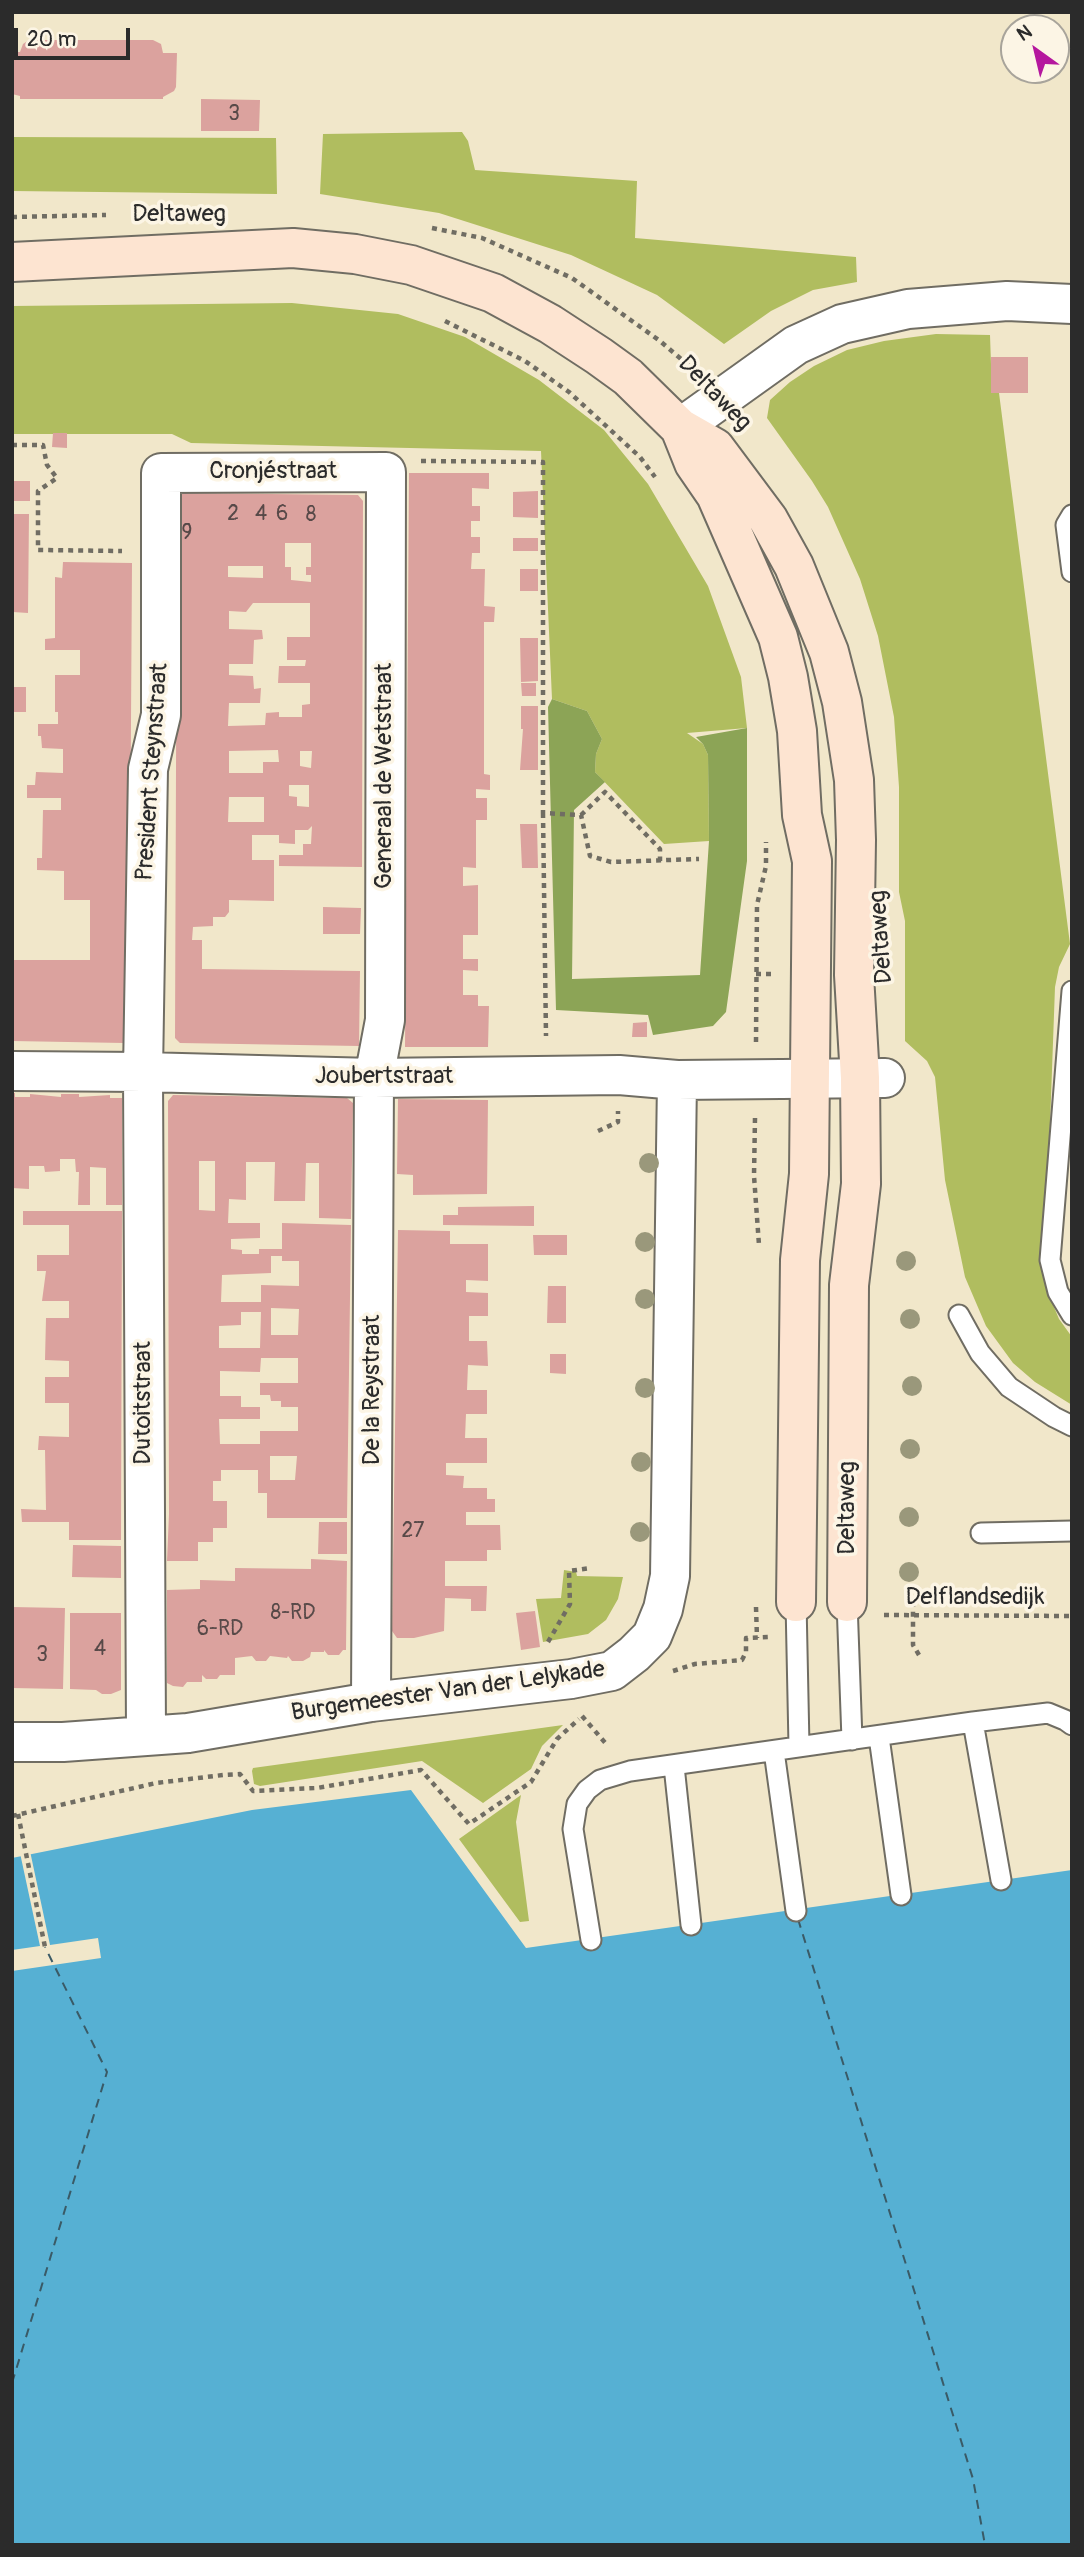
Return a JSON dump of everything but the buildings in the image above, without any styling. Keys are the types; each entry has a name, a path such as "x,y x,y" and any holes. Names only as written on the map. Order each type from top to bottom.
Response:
{"main road":[{"name":"Deltaweg","path":"12,262 293,248 355,254 411,265 493,293 550,324 628,377 680,428 715,447 768,519 794,566 832,665 842,702 853,780 856,840 854,975 872,1078 849,1285 863,1609"},
{"name":"Deltaweg","path":"680,428 694,463 716,495 778,636 797,731 802,815 812,861 808,1199 800,1260 796,1602"}],"street":[{"path":"680,428 796,345 842,324 908,309 1007,301 1072,304"},
{"name":"Cronjéstraat","path":"161,473 386,472"},
{"name":"Generaal de Wetstraat","path":"374,1078 385,1020 386,472"},
{"name":"President Steynstraat","path":"143,1072 148,769 161,715 161,473"},
{"name":"Joubertstraat","path":"12,1071 374,1078 619,1076 677,1080 756,1080"},
{"name":"Dutoitstraat","path":"143,1072 146,1735"},
{"name":"De la Reystraat","path":"371,1702 374,1078"},
{"path":"756,1080 872,1078"},
{"name":"Burgemeester Van der Lelykade","path":"12,1742 63,1742 188,1733 371,1702 552,1681 612,1671 652,1636 663,1609 670,1576 677,1080"}],"lane":[{"path":"1072,515 1066,525 1072,572"},
{"path":"1072,991 1050,1261 1058,1292 1072,1315"},
{"path":"960,1315 980,1353 1009,1387 1054,1418 1072,1426"},
{"path":"981,1533 1072,1531"},
{"path":"796,1602 799,1746"},
{"path":"852,1740 863,1609"},
{"path":"591,1940 573,1829 577,1804 587,1790 600,1780 630,1771 1048,1713 1072,1725"},
{"path":"973,1722 1001,1880"},
{"path":"879,1737 901,1895"},
{"path":"774,1751 796,1911"},
{"path":"674,1766 691,1925"}],"path":[{"name":"Deltaweg","path":"12,217 117,215"},
{"name":"Deltaweg","path":"429,228 482,238 572,278 660,341 722,398"},
{"path":"435,317 525,362 569,392 640,457 657,478"},
{"path":"12,445 43,445 47,465 57,478 38,491 38,550 161,551"},
{"path":"386,472 398,461 543,462 543,813 547,1076"},
{"path":"543,813 581,816 606,792 660,849 660,860"},
{"path":"581,816 590,856 611,862 699,859"},
{"path":"756,1080 757,905 766,866 766,829"},
{"path":"756,974 776,974"},
{"path":"552,1681 548,1641 570,1604 569,1571 591,1568"},
{"path":"919,1655 913,1645 913,1599 982,1598"},
{"name":"Delflandsedijk","path":"863,1609 912,1615 1072,1616"},
{"path":"662,1674 695,1664 742,1660 746,1652 746,1638 757,1638"},
{"path":"45,1947 21,1831 15,1815 156,1783 223,1775 240,1774 253,1791 317,1788 421,1770 469,1824 531,1782 557,1740 582,1716 590,1712"},
{"path":"582,1716 630,1771"}],"green space":[{"path":"462,132 468,141 475,170 637,181 635,238 856,257 857,282 813,290 771,311 724,344 657,295 571,255 439,213 320,194 323,134"},
{"path":"12,137 276,138 277,194 12,191"},
{"path":"292,303 398,314 465,337 539,380 604,430 648,484 708,586 741,677 747,728 687,733 703,744 708,755 709,841 664,844 595,772 596,754 602,739 587,711 552,699 541,451 191,443 172,434 12,434 12,306"},
{"path":"936,334 990,335 992,393 999,393 1070,944 1059,967 1055,987 1045,1263 1049,1295 1059,1319 1072,1337 1072,1405 1035,1382 1013,1363 986,1326 965,1277 945,1180 935,1077 927,1061 905,1041 905,921 899,892 899,787 894,717 878,636 860,579 828,507 767,418 770,400 814,366 847,350 884,341"},
{"path":"552,699 587,711 602,739 596,754 595,772 605,782 574,810 572,979 700,975 709,841 708,755 696,737 747,728 747,861 726,1012 713,1026 653,1035 648,1015 556,1010 548,707"},
{"path":"564,1570 576,1572 577,1576 623,1577 618,1599 606,1620 588,1634 543,1642 536,1599 561,1598"},
{"path":"563,1725 542,1746 531,1769 483,1803 422,1761 260,1786 254,1784 253,1768"},
{"path":"521,1795 516,1822 529,1921 520,1922 459,1839"}],"water":[{"path":"411,1790 526,1948 1072,1870 1072,2545 12,2545 12,1858 252,1810"}],"pier":[{"path":"30,1851 50,1945 98,1938 101,1958 12,1971 12,1950 40,1946 20,1853"}],"ferry route":[{"path":"798,1919 973,2479 985,2545"},
{"path":"12,2383 107,2072 45,1947"}]}
